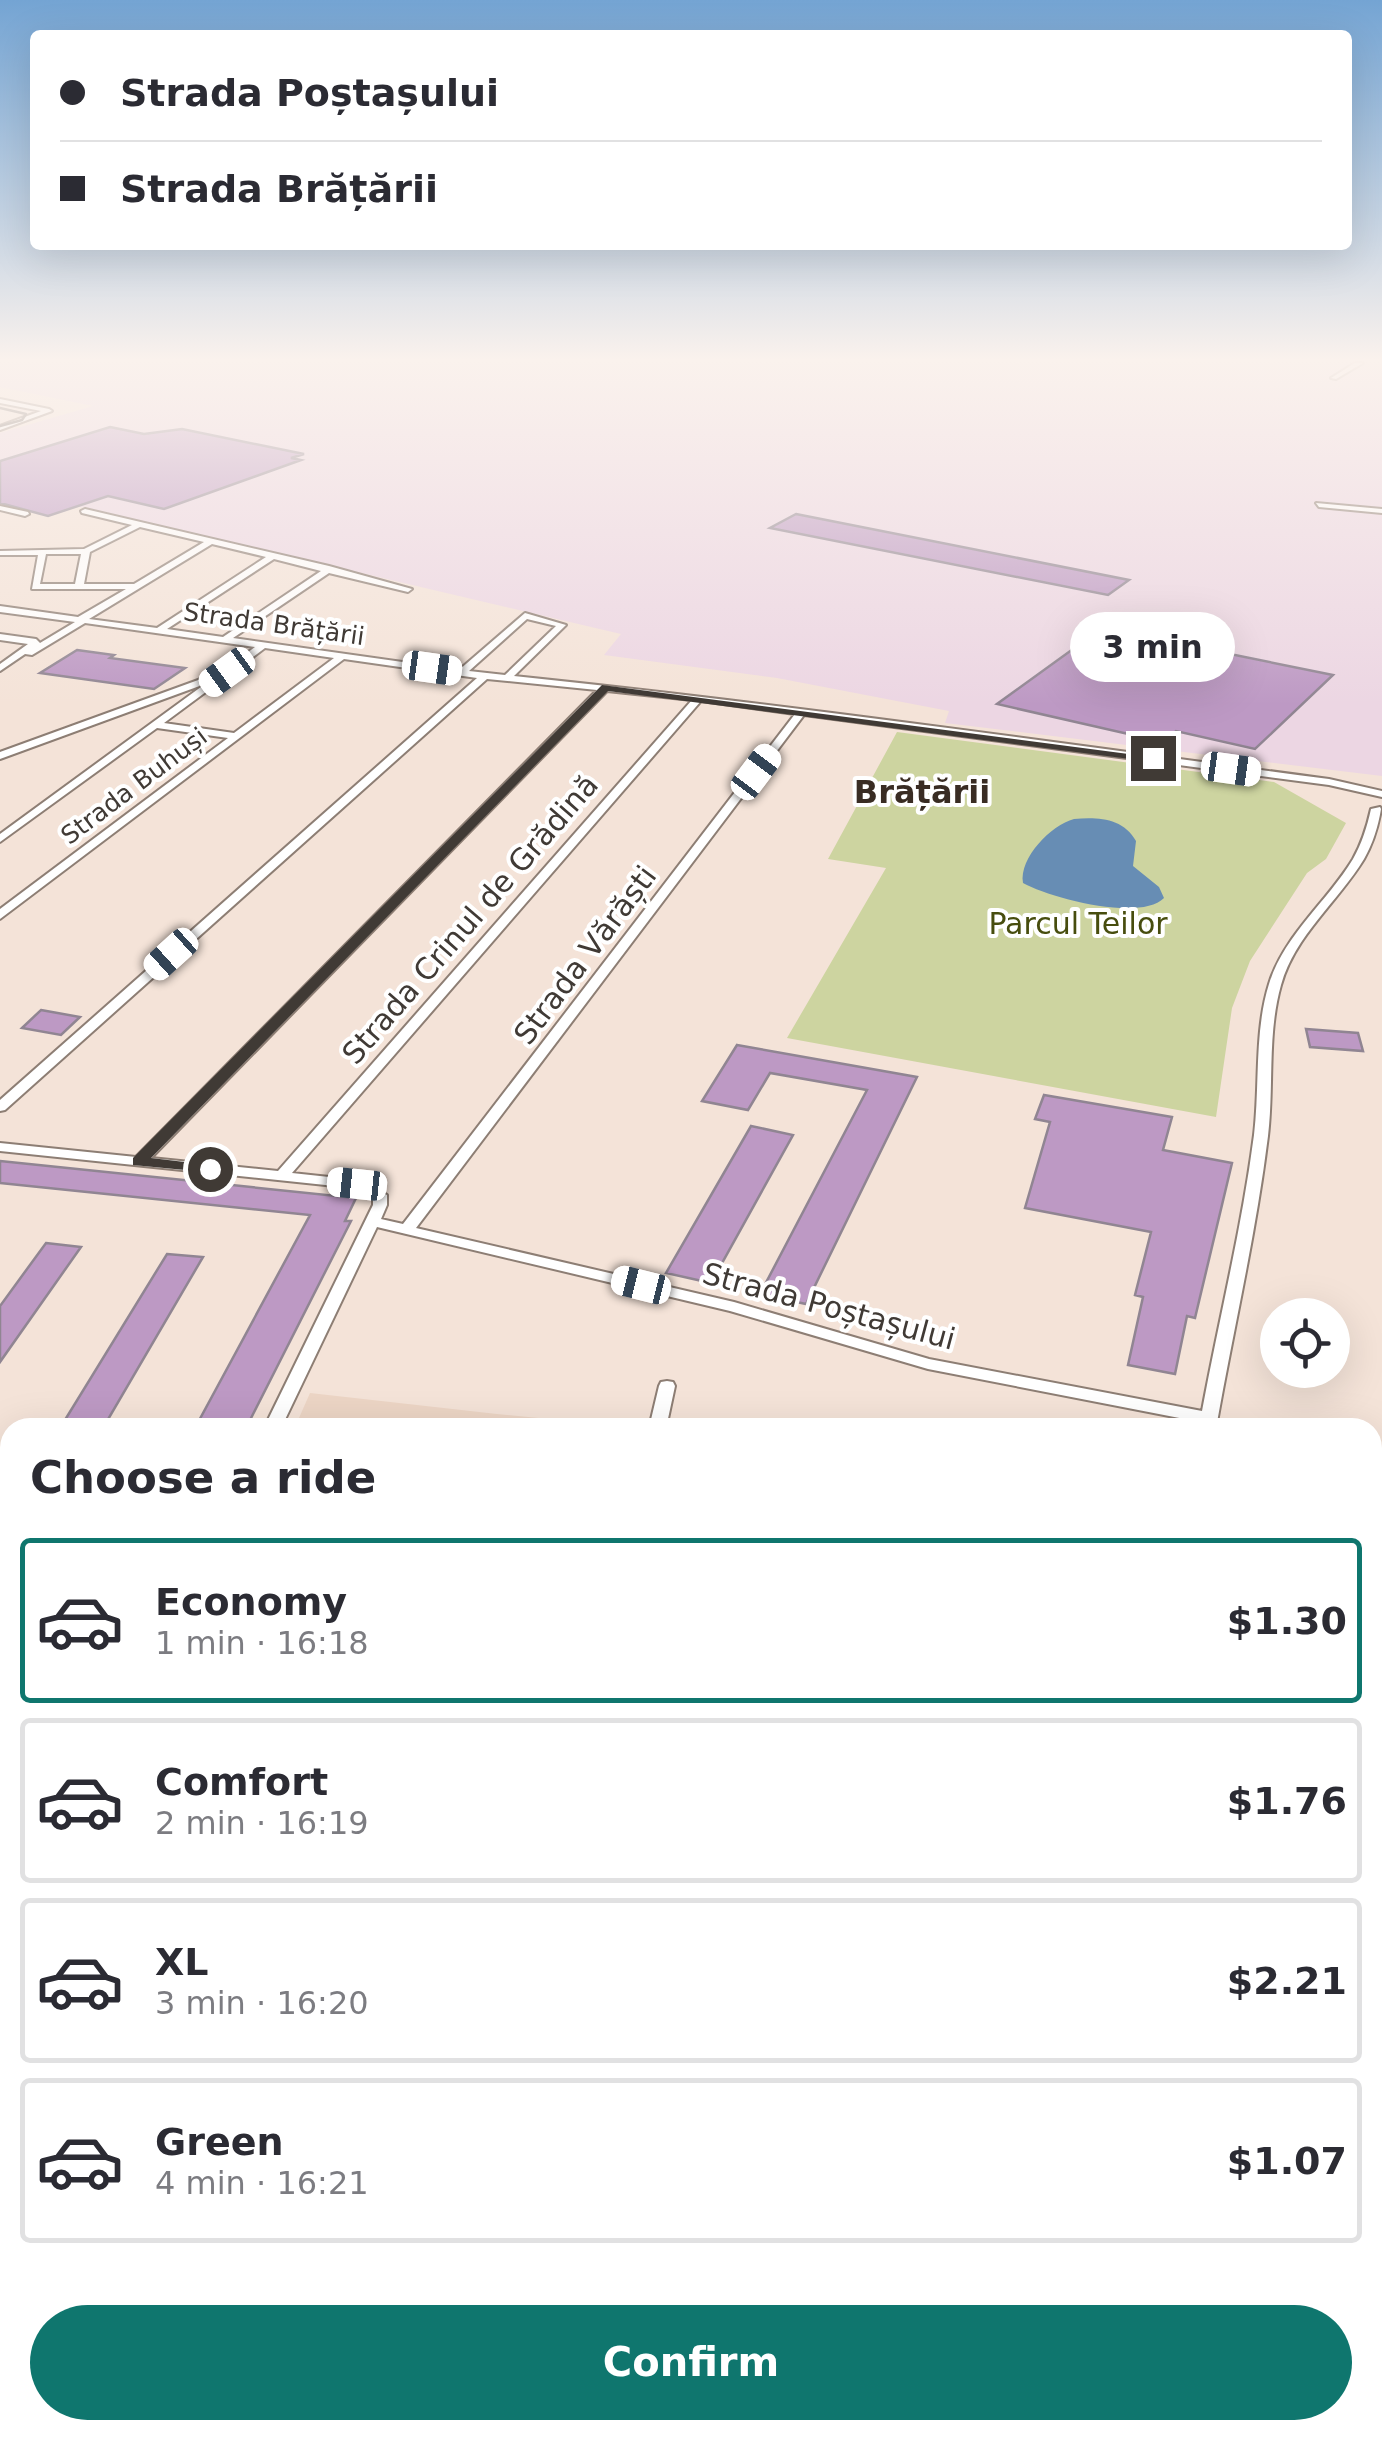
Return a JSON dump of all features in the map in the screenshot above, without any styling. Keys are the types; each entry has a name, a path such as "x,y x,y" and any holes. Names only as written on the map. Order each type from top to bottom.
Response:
{"street":[{"path":"1320,504 1382,510"},
{"path":"0,508 25,514"},
{"path":"85,511 408,588"},
{"path":"0,553 86,551 139,524"},
{"path":"20,656 39,650 134,586 211,542"},
{"path":"79,586 86,551"},
{"path":"42,554 35,587 134,586"},
{"path":"158,630 273,556"},
{"path":"226,640 330,569"},
{"name":"Strada Brățării","path":"0,608 485,676 699,698 1256,772 1379,803"},
{"path":"462,672 524,616 562,625 508,678"},
{"path":"0,637 36,642 0,668"},
{"path":"0,839 264,645"},
{"name":"Strada Buhuși","path":"0,915 342,656"},
{"path":"0,756 112,718 227,672"},
{"path":"0,1106 485,676"},
{"path":"139,1162 606,687"},
{"name":"Strada Crinul de Grădină","path":"281,1176 699,698"},
{"name":"Strada Vărăști","path":"407,1229 802,711"},
{"path":"155,725 237,736"},
{"path":"1209,1418 1260,1142 1269,1017 1276,980 1377,834 1379,803"},
{"path":"0,1147 369,1187 382,1200 277,1418"},
{"name":"Strada Poștașului","path":"372,1222 734,1307 928,1364 1184,1418"},
{"path":"660,1418 668,1386"}],"shaded area":[{"path":"0,477 1382,477 1382,776 945,723 949,711 777,678 604,655 621,634 0,488"},
{"path":"310,1393 538,1418 299,1418"}],"green space":[{"name":"Parcul Teilor","path":"897,732 1274,782 1346,823 1326,859 1307,873 1250,961 1232,1008 1216,1117 787,1038 886,868 828,859"}],"water":[{"path":"1074,819 1101,819 1117,823 1131,833 1136,841 1133,866 1159,887 1164,898 1152,905 1116,908 1073,901 1023,883 1026,863 1038,844"}],"building":[{"path":"0,477 254,477 164,509 108,496 48,516 0,503"},
{"path":"796,514 1129,580 1108,595 770,528"},
{"path":"1102,628 1333,675 1255,749 1176,731 1163,742 997,704"},
{"path":"77,650 185,668 154,689 40,673"},
{"path":"41,1010 80,1017 61,1035 22,1028"},
{"path":"1306,1029 1358,1033 1363,1051 1310,1047"},
{"path":"737,1045 917,1077 806,1304 760,1294 867,1090 770,1073 748,1110 702,1101"},
{"path":"1044,1095 1172,1117 1163,1150 1232,1163 1195,1318 1187,1316 1175,1374 1128,1365 1143,1297 1135,1295 1151,1232 1025,1208 1050,1122 1035,1119"},
{"path":"751,1126 793,1135 711,1283 666,1273"},
{"path":"0,1161 356,1198 345,1221 351,1221 251,1418 200,1418 310,1215 0,1183"},
{"path":"46,1243 81,1247 0,1362 0,1306"},
{"path":"167,1254 203,1257 109,1418 66,1418"}],"district":[{"name":"Brățării","path":"922,792"}],"route":[{"path":"210,1169 139,1162 606,687 1153,758"}]}
